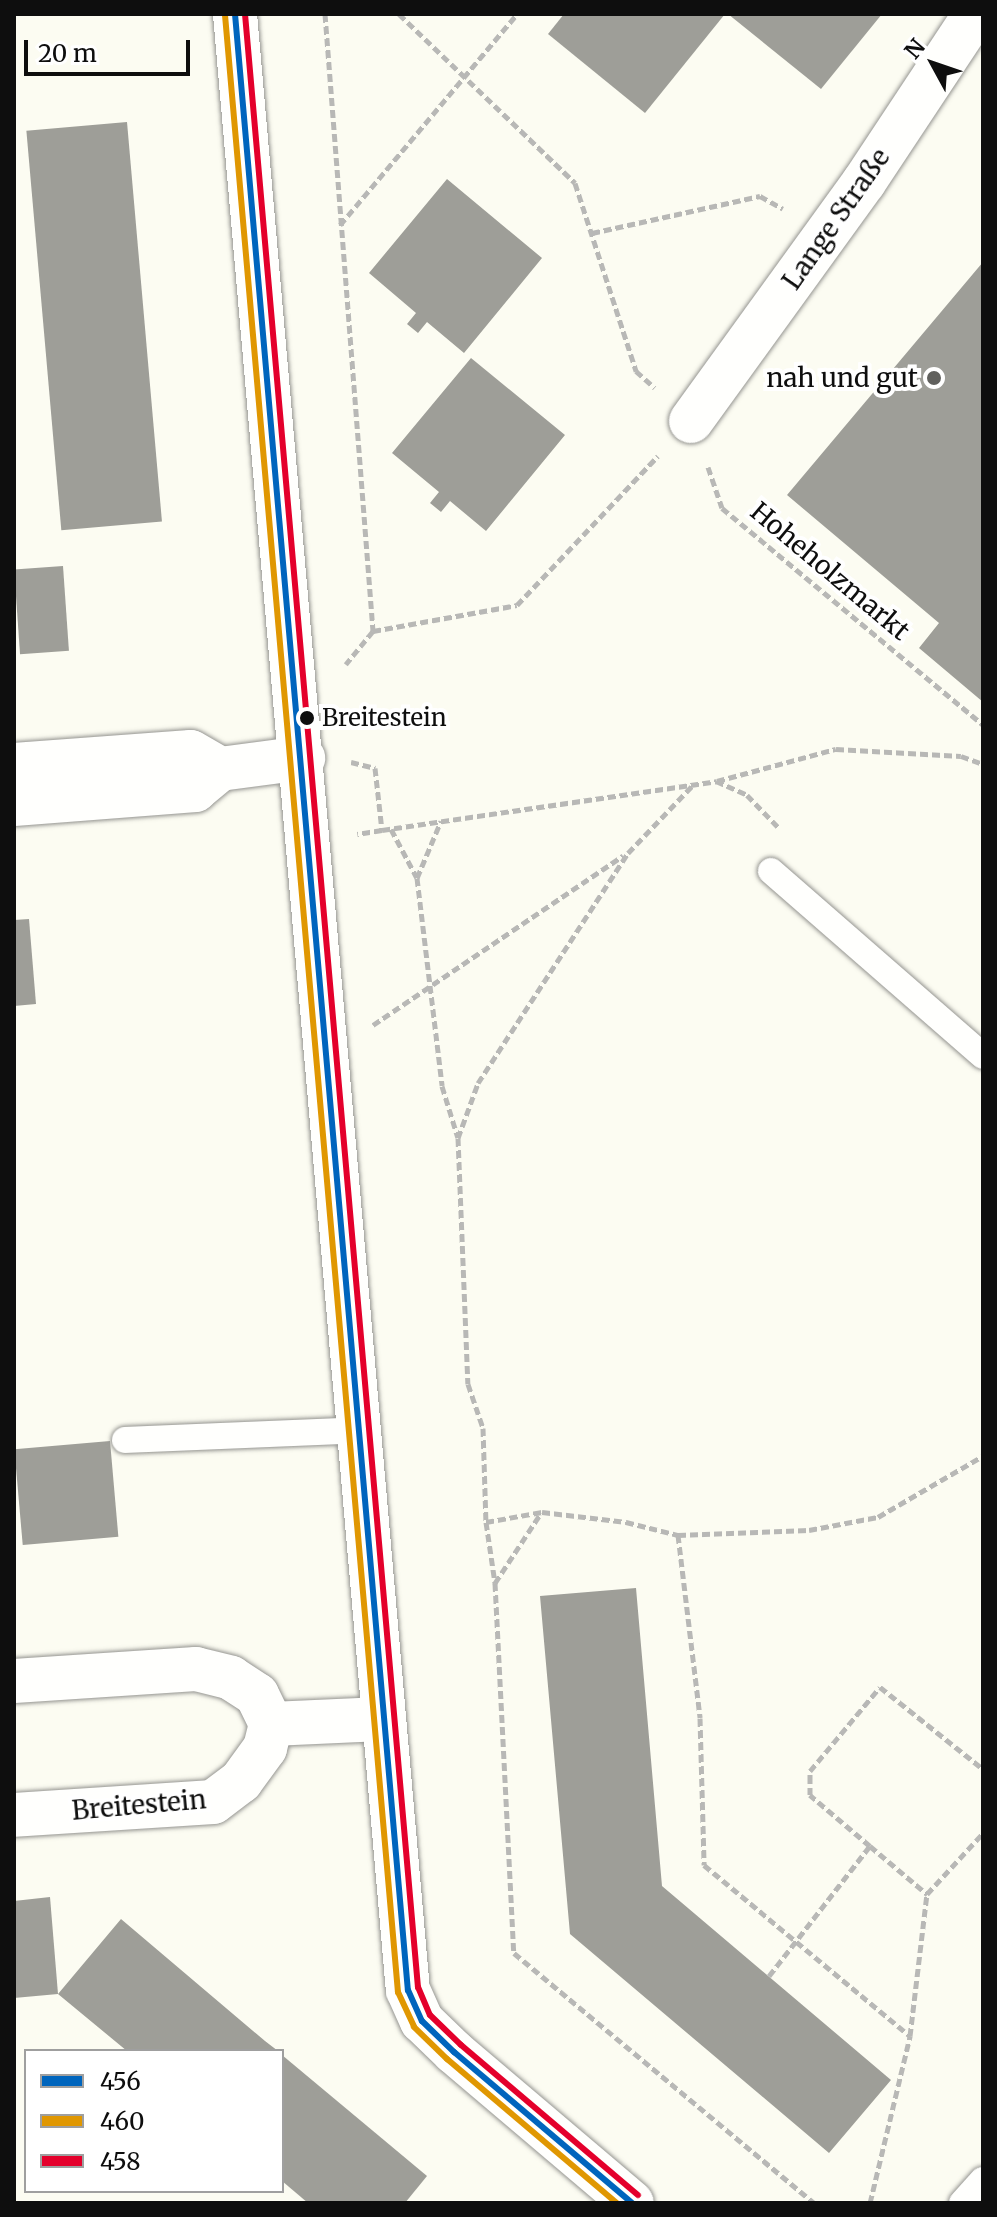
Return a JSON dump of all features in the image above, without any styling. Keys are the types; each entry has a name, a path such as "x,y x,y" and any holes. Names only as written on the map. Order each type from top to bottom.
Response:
{"street":[{"path":"235,14 303,758 382,1719 408,1990 422,2021 632,2203"},
{"name":"Lange Straße","path":"691,421 827,234 975,14"},
{"path":"14,765 191,752 220,769"},
{"path":"14,804 195,790 220,769 303,758"},
{"path":"14,1681 196,1669 231,1678 257,1695 271,1724 382,1719"},
{"name":"Breitestein","path":"14,1815 213,1802 241,1781 265,1748 271,1724"}],"lane":[{"path":"771,871 983,1056"},
{"path":"125,1440 359,1430"},
{"path":"962,2203 983,2180"}],"path":[{"path":"325,14 373,631"},
{"path":"346,674 346,659 373,631 517,605 691,421 636,371 575,183 399,14"},
{"path":"340,226 517,14"},
{"path":"592,233 760,196 827,234"},
{"name":"Hoheholzmarkt","path":"691,421 722,508 983,725"},
{"path":"350,747 351,762 375,768 382,830"},
{"path":"308,840 693,785 836,749 961,756 983,764"},
{"path":"716,781 747,795 787,837"},
{"path":"458,1138 478,1083 628,853 693,785"},
{"path":"417,878 441,821"},
{"path":"391,829 417,878 442,1086 458,1138 468,1384 483,1428 486,1522 495,1583 514,1953 814,2203"},
{"path":"326,1055 628,853"},
{"path":"486,1522 542,1512 626,1522 678,1535 809,1530 878,1517 983,1456"},
{"path":"495,1583 542,1512"},
{"path":"678,1535 700,1718 704,1865 910,2036"},
{"path":"927,1894 810,1795 810,1771 880,1687 983,1769"},
{"path":"870,2203 910,2036 927,1894 983,1833"},
{"path":"769,1976 870,1846"}],"building":[{"path":"564,14 725,14 645,113 548,34"},
{"path":"728,14 882,14 821,89"},
{"path":"127,122 162,521 61,530 26,131"},
{"path":"447,179 542,258 464,353 427,322 418,333 407,324 416,313 369,273"},
{"name":"nah und gut","path":"983,262 983,702 919,648 939,623 787,495"},
{"path":"471,358 565,435 486,531 450,501 441,512 430,503 439,492 392,453"},
{"path":"63,566 69,651 20,654 14,569"},
{"path":"29,919 36,1004 14,1006 14,920"},
{"path":"110,1441 118,1537 23,1545 14,1449"},
{"path":"636,1588 662,1886 891,2080 829,2153 570,1934 540,1596"},
{"path":"50,1897 58,1994 14,1998 14,1901"},
{"path":"121,1919 275,2049 125,2049 58,1994"},
{"path":"284,2057 427,2176 405,2203 308,2203 284,2183"}],"transit line":[{"name":"456","path":"235,14 408,1990 422,2021 454,2052 632,2203"},
{"name":"458","path":"245,14 418,1987 430,2015 461,2045 638,2195"},
{"name":"460","path":"225,15 398,1992 414,2027 447,2059 617,2203"}],"place":[{"name":"nah und gut","path":"934,378"},
{"name":"Breitestein","path":"307,718"}]}
